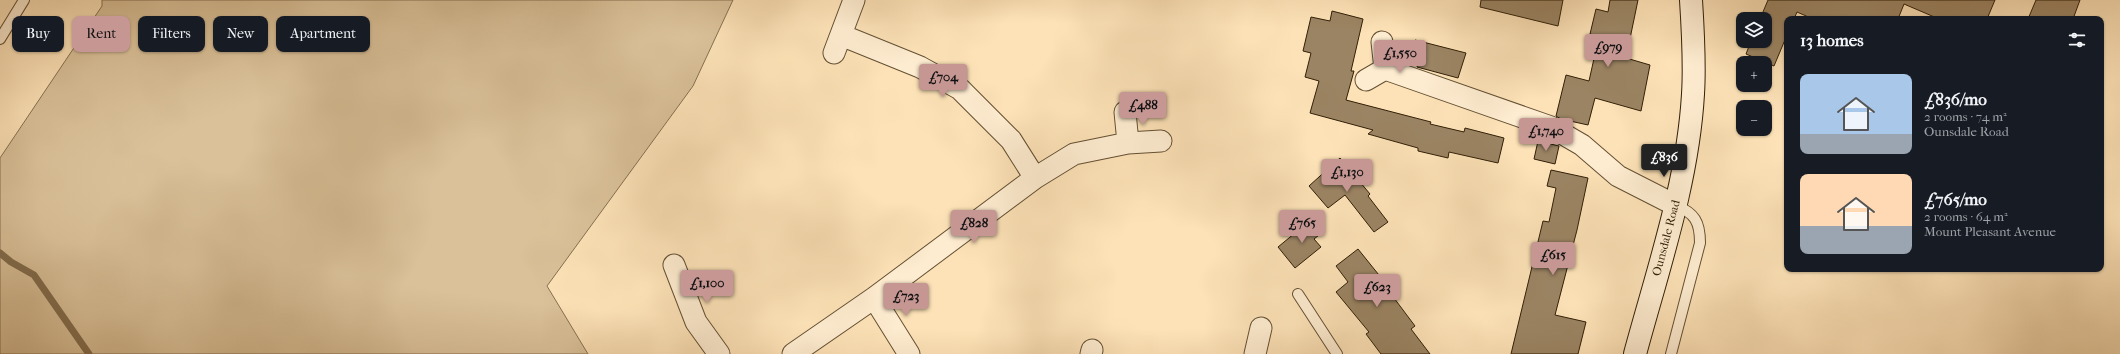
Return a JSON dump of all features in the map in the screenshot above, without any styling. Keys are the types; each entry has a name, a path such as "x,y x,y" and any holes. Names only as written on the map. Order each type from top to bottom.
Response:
{"street":[{"path":"854,0 838,44 920,67 960,89 1011,140 1034,178"},
{"name":"Ounsdale Road","path":"1634,354 1675,205 1689,133 1693,94 1694,45 1691,0"},
{"path":"1382,42 1385,69"},
{"path":"1366,80 1385,69 1551,127 1582,145 1618,176 1675,205"},
{"path":"1125,112 1128,143"},
{"path":"793,354 874,298 1034,178 1074,154 1128,143 1161,141"},
{"path":"674,265 696,322 718,354"},
{"path":"874,298 909,354"},
{"path":"1255,354 1261,328"}],"lane":[{"path":"0,39 24,0"},
{"path":"1671,354 1700,243 1700,231 1696,220 1688,210 1675,205"},
{"path":"1298,294 1337,354"}],"shaded area":[{"path":"102,0 733,0 693,86 547,286 588,354 0,354 0,158 72,51 72,52 130,52 130,16 95,16 102,6"}],"building":[{"path":"1481,0 1563,0 1558,26 1480,7"},
{"path":"1610,0 1638,0 1626,58 1650,65 1641,111 1595,98 1588,125 1561,119 1556,116 1566,75 1589,81 1599,36 1590,34 1596,9 1608,12"},
{"path":"1768,0 1995,0 1988,16 1932,16 1904,4 1899,16 1806,16 1797,12 1795,16 1784,16 1784,42 1774,66 1772,65 1772,56 1751,56 1746,54 1748,48 1772,48 1772,12 1763,12"},
{"path":"2036,0 2080,0 2074,16 2029,16"},
{"path":"1332,11 1363,19 1351,71 1354,71 1346,100 1431,122 1430,124 1464,132 1465,128 1504,138 1498,163 1449,152 1448,158 1418,151 1418,148 1368,134 1373,130 1310,113 1319,81 1305,77 1311,53 1303,51 1311,17 1330,21"},
{"path":"1415,40 1466,53 1458,78 1417,67 1419,58 1411,56"},
{"path":"1538,141 1559,146 1555,164 1534,159"},
{"path":"1340,158 1370,194 1368,196 1388,222 1374,232 1345,195 1328,208 1309,186"},
{"path":"1551,170 1588,178 1577,230 1555,315 1586,322 1578,354 1511,354 1543,221 1549,222 1556,188 1547,186"},
{"path":"1312,219 1323,232 1314,239 1321,247 1295,268 1278,247"},
{"path":"1358,249 1387,285 1385,286 1415,326 1411,329 1430,354 1381,354 1366,334 1369,332 1336,292 1348,282 1336,266"}],"waterway":[{"path":"0,253 11,262 34,275 89,354"}]}
